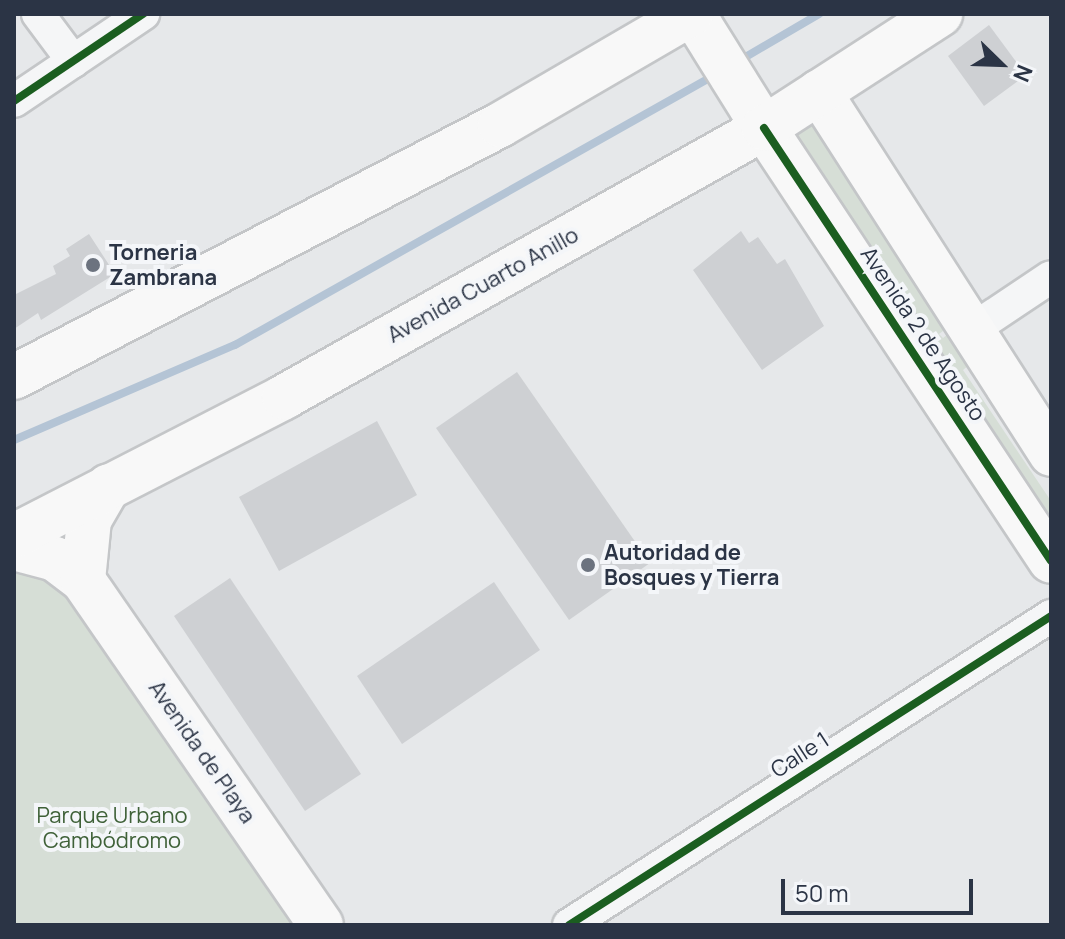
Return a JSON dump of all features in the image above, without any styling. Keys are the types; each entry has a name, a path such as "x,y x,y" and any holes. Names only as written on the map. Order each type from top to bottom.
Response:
{"main road":[{"name":"Avenida Cuarto Anillo","path":"14,536 284,397 756,115 819,92 940,14"},
{"name":"Avenida 2 de Agosto","path":"696,21 1051,561"},
{"path":"14,377 696,21"},
{"name":"Avenida 2 de Agosto","path":"819,92 1051,454"},
{"path":"83,580 89,520 109,486"},
{"name":"Avenida de Playa","path":"14,548 55,559 83,580 321,925"}],"street":[{"path":"38,14 73,61"},
{"path":"14,101 143,14"},
{"path":"970,331 1051,277"},
{"name":"Calle 1","path":"569,925 1051,616"}],"green space":[{"path":"816,116 951,325 939,334 943,338 952,331 975,360 963,370 1051,501 1051,520 955,376 949,380 926,351 934,345 931,340 922,346 783,137"},
{"name":"Parque Urbano Cambódromo","path":"14,565 44,570 68,591 298,925 14,925"}],"building":[{"path":"989,25 1026,75 984,106 948,56"},
{"path":"741,231 749,243 758,237 777,264 785,259 824,326 762,370 693,270"},
{"path":"89,234 115,274 41,320 38,313 14,329 14,295 56,274 53,266 70,256 66,249"},
{"path":"517,372 650,563 569,620 436,428"},
{"path":"377,421 417,495 279,571 239,497"},
{"path":"230,578 361,774 305,811 174,616"},
{"path":"494,582 540,650 402,744 357,676"}],"waterway":[{"path":"737,62 819,14"},
{"path":"14,440 235,345 715,75"}],"cycle path":[{"path":"14,101 143,14"},
{"path":"764,128 1051,561"},
{"path":"569,925 1051,616"}],"place":[{"name":"Torneria Zambrana","path":"93,265"},
{"name":"Autoridad de Bosques y Tierra","path":"588,565"}]}
